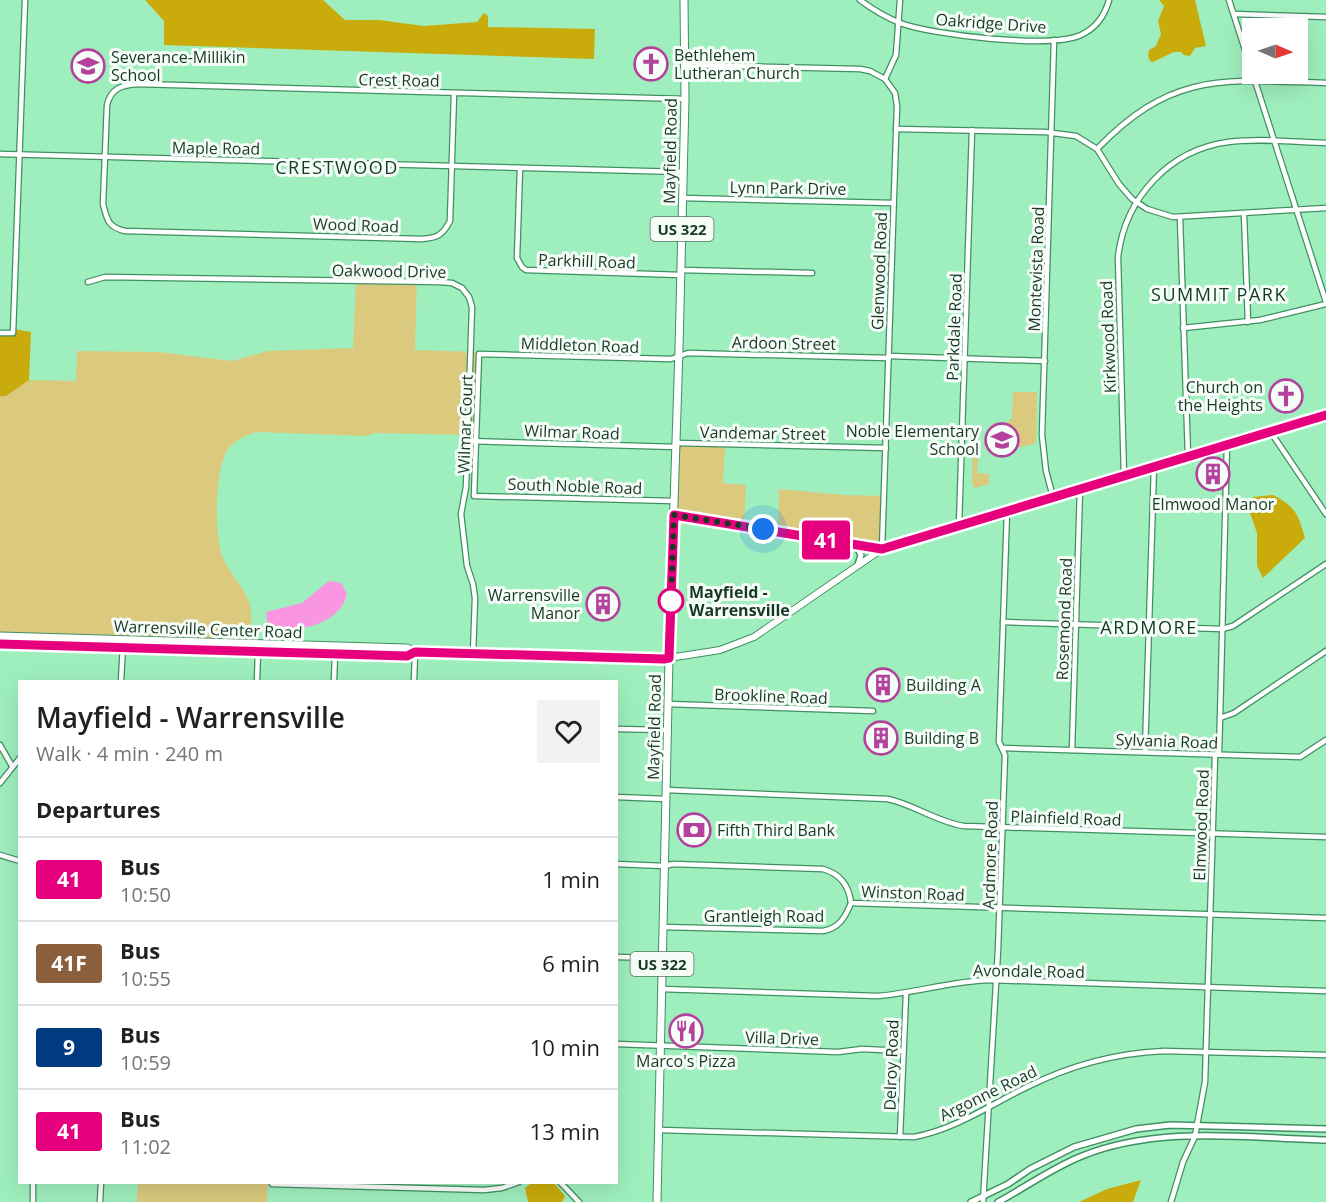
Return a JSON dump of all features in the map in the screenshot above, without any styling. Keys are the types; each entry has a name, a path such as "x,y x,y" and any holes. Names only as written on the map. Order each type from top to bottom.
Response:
{"main road":[{"name":"Mayfield Road","path":"657,1202 667,730 677,445 685,99 684,0"},
{"name":"Warrensville Center Road","path":"0,644 123,644 335,650 407,648 415,652 658,660 720,650 754,637 882,549 1326,415"},
{"name":"Warrensville Center Road","path":"0,636 123,644"}],"street":[{"path":"0,333 13,333 25,0"},
{"name":"Oakridge Drive","path":"860,0 877,12 925,30 967,36 1054,40 1072,38 1091,29 1101,18 1109,0"},
{"path":"685,65 860,69 870,71 885,79 896,55 900,0"},
{"path":"1229,0 1242,40"},
{"path":"1234,15 1326,16"},
{"name":"Montevista Road","path":"1053,497 1042,446 1054,40"},
{"name":"Glenwood Road","path":"882,549 897,129 896,98 885,79"},
{"path":"1097,148 1122,124 1140,111 1175,93 1211,83 1242,82"},
{"path":"1308,82 1326,83"},
{"path":"1184,328 1248,322 1297,312 1326,303 1256,84"},
{"name":"Crest Road","path":"105,157 107,105 115,90 124,85 685,99"},
{"name":"Wood Road","path":"105,157 103,204 107,220 115,229 437,238 445,231 450,221 454,93"},
{"path":"897,129 1052,132 1076,136 1097,148 1119,184 1136,202 1160,214 1180,218 1326,208"},
{"name":"Parkdale Road","path":"959,525 972,130"},
{"name":"Kirkwood Road","path":"1124,476 1118,257 1123,229 1136,202 1150,183 1163,171 1195,151 1217,144 1234,141 1326,143"},
{"name":"Maple Road","path":"0,154 683,172"},
{"name":"Parkhill Road","path":"520,168 518,258 526,270 681,272"},
{"name":"Lynn Park Drive","path":"682,198 893,202"},
{"path":"1244,214 1248,322"},
{"path":"1180,218 1188,456"},
{"path":"681,272 812,273"},
{"name":"Oakwood Drive","path":"88,282 105,277 418,281 456,285 467,294 472,307 466,487 461,514 467,566 475,598 473,654"},
{"name":"Ardoon Street","path":"679,356 688,353 1045,361"},
{"name":"Middleton Road","path":"479,354 671,359 679,356"},
{"name":"Wilmar Court","path":"474,496 479,354"},
{"path":"1270,431 1326,514"},
{"name":"Wilmar Road","path":"467,441 677,445"},
{"name":"Elmwood Road","path":"1170,1202 1183,1162 1196,1136 1203,1099 1212,834 1216,754 1219,752 1227,444"},
{"name":"Vandemar Street","path":"677,445 886,448"},
{"path":"1145,752 1154,466"},
{"name":"Rosemond Road","path":"1072,750 1080,489"},
{"name":"South Noble Road","path":"474,496 674,501"},
{"name":"Ardmore Road","path":"983,1199 1003,828 1005,755 999,742 1007,511"},
{"path":"674,515 882,549"},
{"path":"856,545 861,554 858,565"},
{"path":"1003,622 1222,629 1233,626 1326,564"},
{"path":"121,680 123,644"},
{"path":"257,680 258,648"},
{"path":"334,680 335,650"},
{"path":"1220,718 1234,713 1326,651"},
{"path":"414,680 415,652"},
{"name":"Brookline Road","path":"668,704 873,711"},
{"path":"618,729 667,730"},
{"name":"Sylvania Road","path":"1002,748 1300,757 1326,740"},
{"path":"0,745 12,766"},
{"path":"0,783 18,760"},
{"name":"Plainfield Road","path":"666,790 879,798 907,804 953,825 1326,837"},
{"path":"618,797 666,799"},
{"path":"0,855 18,860"},
{"name":"Winston Road","path":"618,864 823,869 836,874 844,881 851,903 1326,918"},
{"name":"Grantleigh Road","path":"663,927 824,931 841,922 851,903"},
{"path":"618,957 662,958"},
{"name":"Avondale Road","path":"661,989 878,996 906,994 958,982 996,981 1326,991"},
{"name":"Delroy Road","path":"900,1137 906,994"},
{"name":"Villa Drive","path":"618,1044 838,1052 862,1049 903,1051"},
{"name":"Argonne Road","path":"659,1130 914,1137 944,1129 1053,1075 1108,1057 1140,1052 1206,1051 1326,1055"},
{"path":"971,1202 983,1199 1056,1155 1101,1137 1154,1126 1326,1129"},
{"path":"998,1202 1064,1164 1097,1150 1152,1138 1196,1136 1326,1140"},
{"path":"33,1184 33,1202"},
{"path":"100,1202 101,1184"},
{"path":"272,1184 484,1190 513,1184"},
{"path":"562,1184 579,1202"}],"shaded area":[{"path":"145,0 323,0 345,20 379,20 424,26 477,22 484,13 488,16 488,27 595,29 594,59 164,45 164,21"},
{"path":"1159,0 1195,0 1206,46 1195,48 1190,56 1174,52 1153,62 1150,61 1149,50 1156,46 1161,34 1158,21 1164,6"},
{"path":"356,279 417,280 415,350 481,352 476,441 467,441 467,435 375,433 366,436 257,432 249,434 232,445 220,470 217,502 218,534 223,558 249,602 250,644 0,636 0,396 6,396 29,380 76,381 77,351 159,352 232,361 268,351 353,348"},
{"path":"13,329 31,332 29,380 6,396 0,396 0,333 12,333"},
{"path":"1013,392 1037,392 1036,443 1006,451 1009,419 1012,419"},
{"path":"677,443 725,445 723,483 746,485 744,525 674,515"},
{"path":"973,444 979,444 977,473 989,474 989,484 975,488 972,484"},
{"path":"779,489 887,496 885,548 778,531"},
{"path":"1273,495 1287,503 1295,512 1305,538 1263,578 1257,566 1257,533 1250,513 1253,497"},
{"path":"329,581 341,583 347,594 343,605 335,614 314,625 301,628 277,626 267,622 266,612 302,603"},
{"path":"1141,1180 1133,1202 1079,1202 1107,1189"},
{"path":"138,1184 268,1184 267,1202 137,1202"},
{"path":"530,1184 555,1184 565,1196 562,1202 528,1202 525,1188"}],"bus line":[{"name":"41","path":"0,644 407,656 415,652 660,660 669,658 674,515 711,519 882,549 1326,415"}],"place":[{"name":"Bethlehem Lutheran Church","path":"651,64"},
{"name":"Severance-Millikin School","path":"88,66"},
{"name":"Church on the Heights","path":"1286,396"},
{"name":"Noble Elementary School","path":"1002,440"},
{"name":"Elmwood Manor","path":"1213,474"},
{"name":"Mayfield - Warrensville","path":"671,601"},
{"name":"Warrensville Manor","path":"603,604"},
{"name":"Building A","path":"883,685"},
{"name":"Building B","path":"881,738"},
{"name":"Fifth Third Bank","path":"694,830"},
{"name":"Marco's Pizza","path":"686,1031"}],"district":[{"name":"CRESTWOOD","path":"337,167"},
{"name":"SUMMIT PARK","path":"1219,294"},
{"name":"ARDMORE","path":"1149,627"}],"route":[{"path":"671,601 674,515 763,529"}]}
